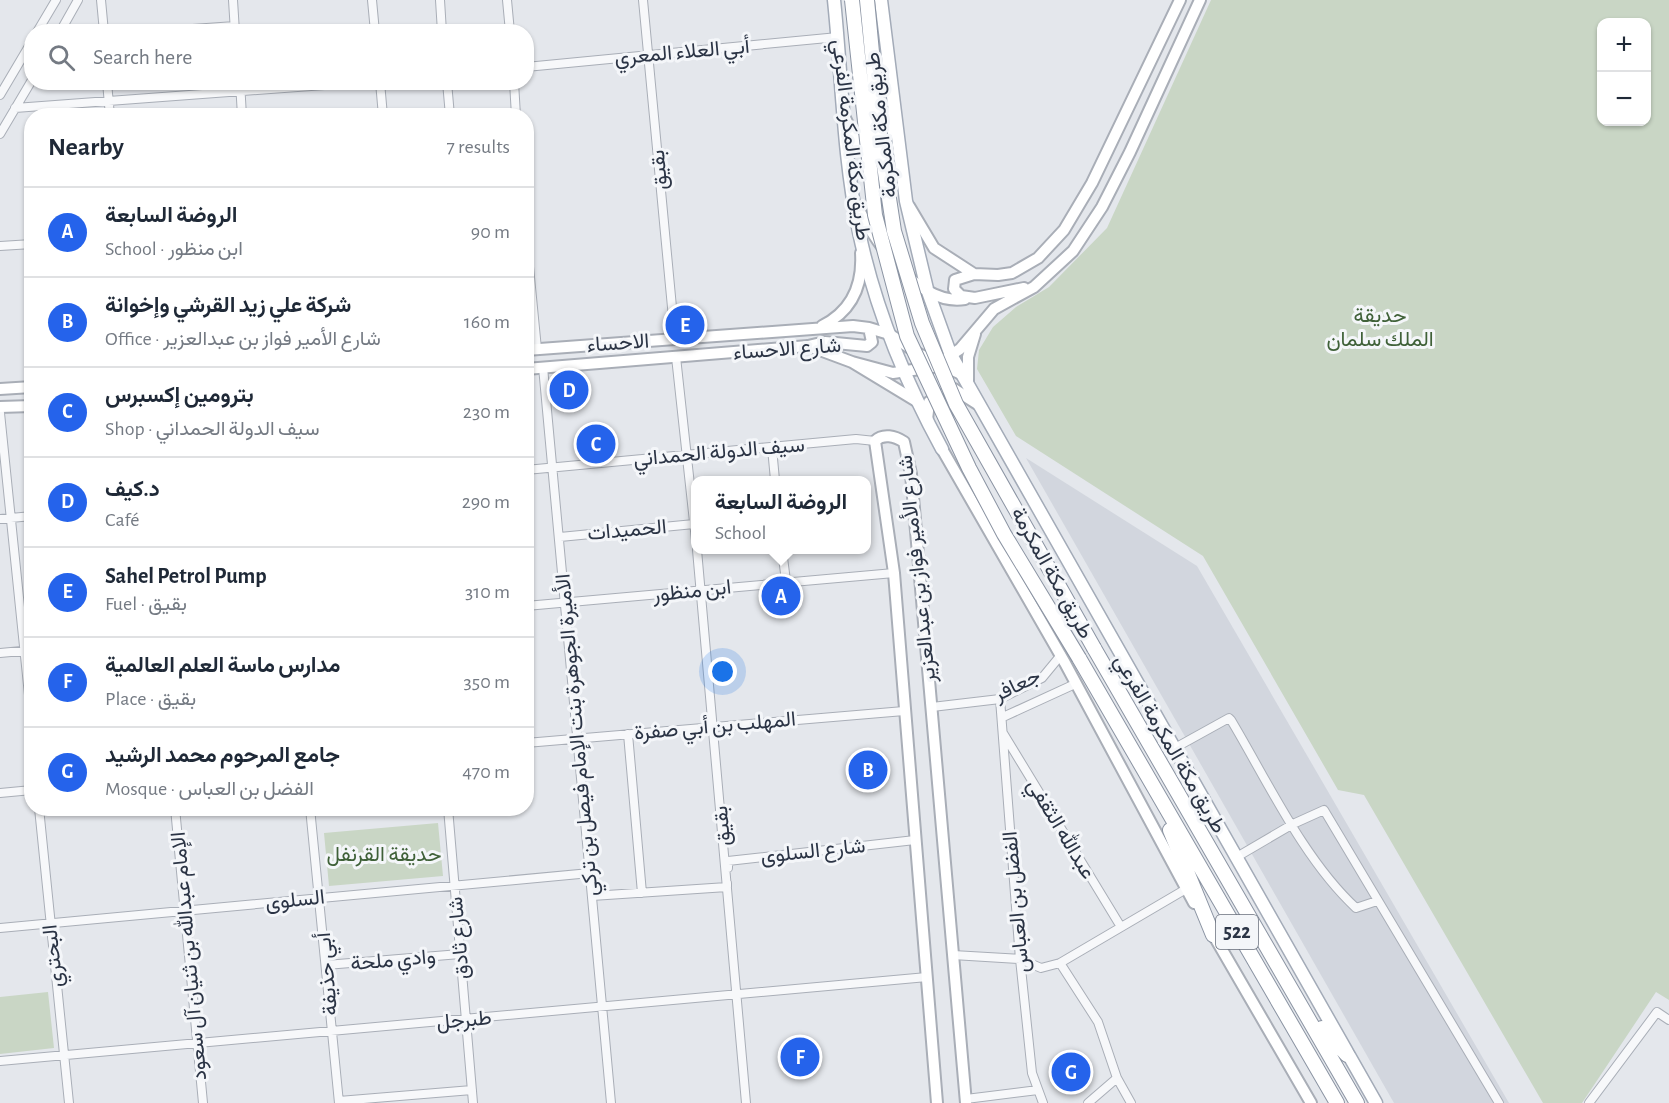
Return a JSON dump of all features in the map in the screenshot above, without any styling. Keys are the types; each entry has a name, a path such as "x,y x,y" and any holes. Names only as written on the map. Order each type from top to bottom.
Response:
{"highway":[{"name":"طريق مكة المكرمة","path":"852,0 875,215 908,336 969,468 1004,534 1079,658 1337,1103"},
{"name":"طريق مكة المكرمة","path":"867,0 881,146 894,231 922,323 956,404 1357,1103"},
{"path":"1138,760 1188,870 1213,935"},
{"path":"1233,886 1325,1033 1347,1055"}],"main road":[{"name":"طريق مكة المكرمة الفرعي","path":"834,0 844,115 859,232 889,334 905,373 942,449 1061,655 1186,889 1311,1103"},
{"name":"طريق مكة المكرمة الفرعي","path":"881,0 906,201 927,289 951,355 1376,1103"},
{"path":"975,297 962,296 954,289 955,280 974,274 1012,273 1038,258 1064,230 1092,183 1180,0"},
{"path":"808,346 852,362 893,373 933,367 951,355 976,331 994,309 1041,280 1073,251 1102,207 1200,0"},
{"path":"1170,21 1186,30"},
{"path":"844,115 859,147 873,150 885,142 893,107"},
{"path":"906,201 934,248 974,274"},
{"path":"855,205 891,259 905,274 938,295 958,300 1025,288 1041,280"},
{"path":"816,329 830,322 846,308 859,287 861,265 859,232"},
{"name":"الاحساء","path":"534,350 853,326"},
{"name":"شارع الاحساء","path":"534,369 808,346 825,342 867,346 872,342 869,328 853,326"},
{"path":"869,328 889,334 965,380 968,357 976,331"},
{"path":"852,362 918,402"},
{"path":"0,389 24,388"},
{"path":"927,420 929,402 954,389 979,405"},
{"path":"0,407 24,406"},
{"name":"شارع الأمير فواز بن عبدالعزير","path":"937,1103 894,573 875,441 884,436 898,437 904,441 910,474 966,1101"}],"street":[{"path":"42,24 56,0"},
{"path":"64,24 78,0"},
{"path":"101,0 103,24"},
{"path":"233,0 235,24"},
{"path":"372,0 374,24"},
{"path":"440,0 442,24"},
{"path":"507,0 509,24"},
{"name":"بقيق","path":"644,0 675,339"},
{"name":"أبي العلاء المعري","path":"534,66 838,37"},
{"path":"0,94 24,54"},
{"path":"0,135 26,90"},
{"path":"108,90 109,108"},
{"path":"67,108 109,102 274,90"},
{"path":"381,90 382,108"},
{"path":"448,90 449,108"},
{"path":"514,90 516,108"},
{"path":"240,93 241,108"},
{"path":"15,108 24,109"},
{"path":"0,246 24,244"},
{"path":"676,357 691,498"},
{"name":"الأميرة الجوهرة بنت الإمام فيصل بن تركي","path":"543,368 611,1103"},
{"path":"0,414 24,617"},
{"name":"سيف الدولة الحمداني","path":"534,469 856,439 875,441"},
{"path":"772,448 775,476"},
{"path":"0,519 24,517"},
{"name":"الحميدات","path":"560,537 691,524"},
{"name":"بقيق","path":"697,554 746,1103"},
{"path":"783,554 786,581"},
{"name":"ابن منظور","path":"534,605 894,573"},
{"path":"0,653 24,650"},
{"name":"جعافر","path":"932,707 1000,699 1041,678 1061,655"},
{"path":"1004,717 1075,684"},
{"name":"الفضل بن العباس","path":"1000,699 1004,717 1002,731 1020,959 1032,1073 1043,1103"},
{"name":"المهلب بن أبي صفرة","path":"534,742 904,711"},
{"path":"1173,749 1229,718 1293,824 1338,892 1356,908 1377,901"},
{"name":"عبدالله الثقفي","path":"1002,731 1121,927"},
{"path":"628,734 642,893"},
{"path":"0,793 24,791"},
{"path":"1235,858 1293,824 1324,810 1499,1103"},
{"name":"البحتري","path":"40,816 69,1103"},
{"name":"الإمام عبدالله بن ثنيان آل سعود","path":"176,816 203,1103"},
{"name":"أبي حذيفة","path":"311,816 339,1102"},
{"name":"شارع ثادق","path":"448,816 473,1103"},
{"name":"شارع السلوى","path":"727,887 728,861 915,840"},
{"name":"السلوى","path":"0,928 590,873"},
{"path":"592,896 727,887"},
{"path":"953,955 1020,959 1041,968 1060,963 1186,889"},
{"name":"وادي ملحة","path":"326,965 460,954"},
{"path":"1060,963 1098,1022 1117,1078 1131,1103"},
{"name":"طبرجل","path":"0,1061 927,977"},
{"path":"1593,1101 1657,1012 1669,1020"},
{"path":"1088,1103 1117,1078"},
{"path":"339,1102 472,1090"},
{"path":"966,1101 1038,1090"}],"shaded area":[{"path":"1026,458 1197,566 1509,1103 1394,1103"}],"green space":[{"name":"حديقة الملك سلمان","path":"1211,0 1669,0 1669,1000 1656,992 1582,1103 1543,1103 1364,795 1338,790 1203,556 1016,436 977,369 979,350 993,327 1016,307 1049,287 1107,228"},
{"name":"حديقة القرنفل","path":"438,823 443,876 329,886 324,833"},
{"path":"48,992 54,1048 0,1054 0,997"}],"place":[{"name":"Sahel Petrol Pump","path":"685,325"},
{"name":"د.كيف","path":"569,390"},
{"name":"بترومين إكسبرس","path":"596,444"},
{"name":"الروضة السابعة","path":"781,596"},
{"name":"شركة علي زيد القرشي وإخوانة","path":"868,770"},
{"name":"مدارس ماسة العلم العالمية","path":"800,1057"},
{"name":"جامع المرحوم محمد الرشيد","path":"1071,1072"}]}
